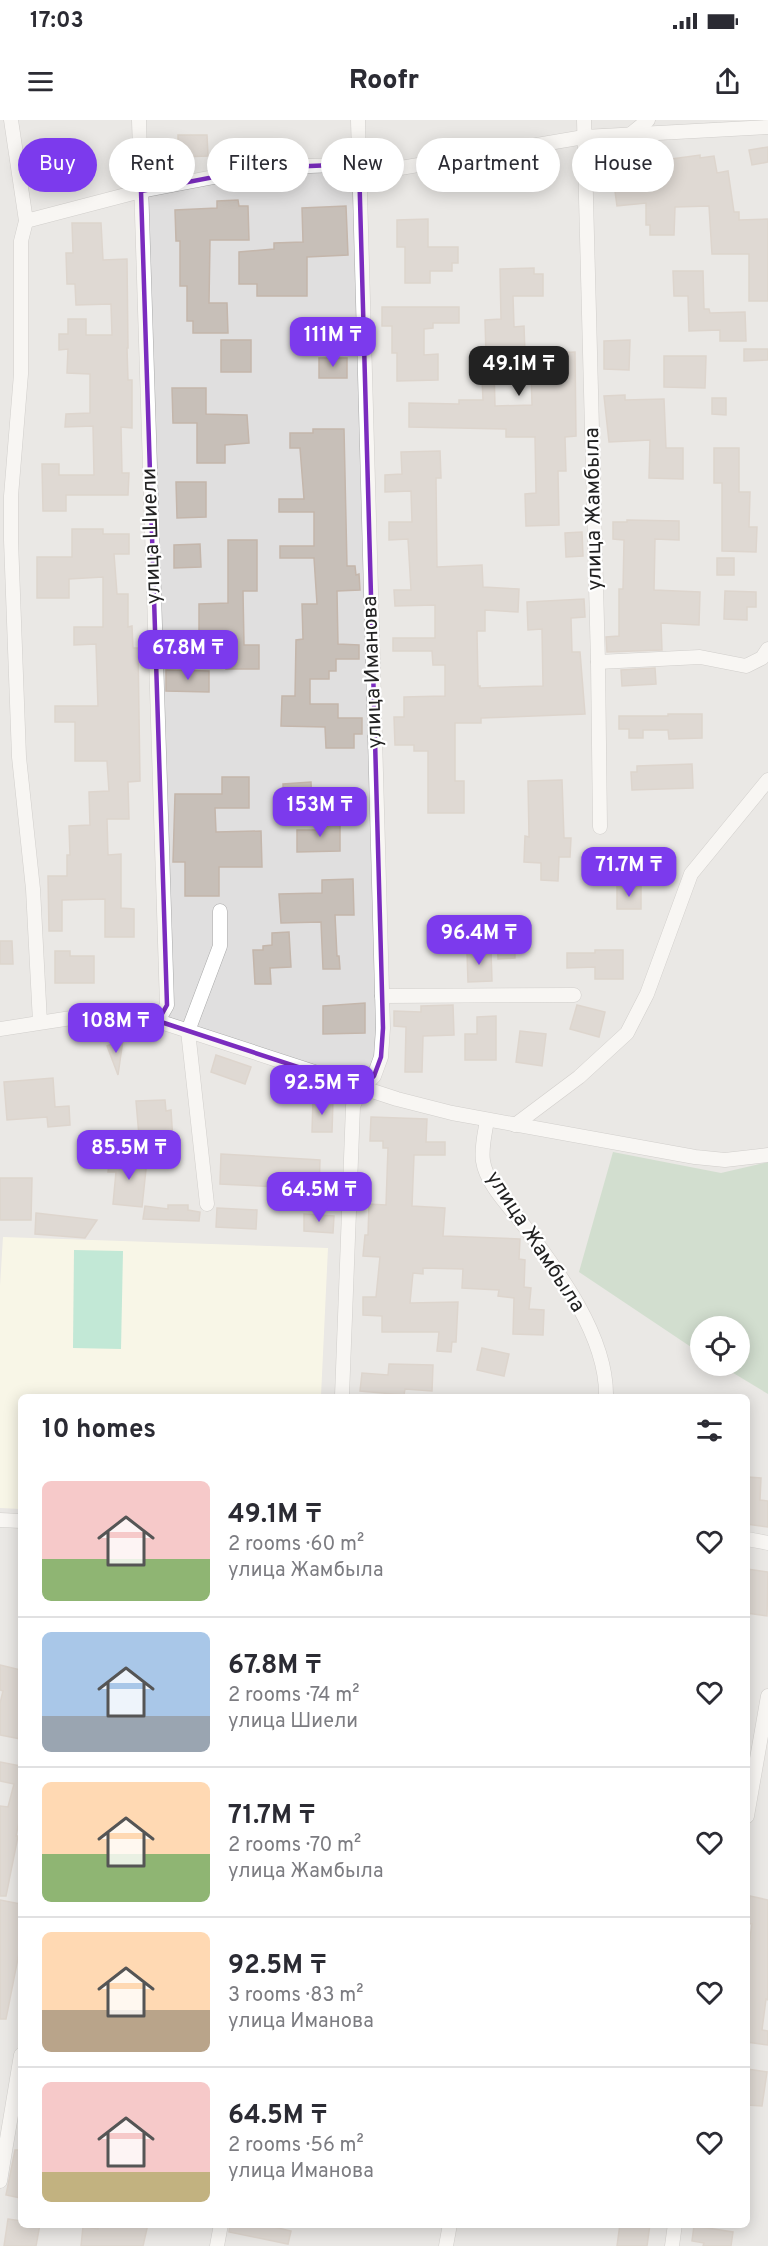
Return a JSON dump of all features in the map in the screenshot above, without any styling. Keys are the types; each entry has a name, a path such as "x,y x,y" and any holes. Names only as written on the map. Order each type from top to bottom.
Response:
{"street":[{"path":"11,120 26,220 21,241 21,374 10,496 19,757 33,889 40,1022"},
{"name":"улица Шиели","path":"139,120 140,138"},
{"name":"улица Иманова","path":"358,120 358,138"},
{"name":"улица Жамбыла","path":"584,120 600,827"},
{"path":"631,134 648,120"},
{"path":"404,163 584,137 768,127"},
{"path":"195,181 261,168 321,169"},
{"path":"26,220 137,192"},
{"name":"улица Шиели","path":"141,192 167,1005 158,1021"},
{"name":"улица Иманова","path":"342,1394 353,1106 362,1088 374,1076 381,1057 382,996 360,192"},
{"path":"598,662 699,657 746,666 762,658 768,649"},
{"path":"515,1125 579,1077 627,1033 647,994 691,874 768,780"},
{"path":"207,1204 188,1031 220,946 220,911"},
{"path":"382,996 574,995"},
{"path":"0,1029 97,1014 158,1021 362,1088 452,1113 695,1157 724,1160 768,1155"},
{"name":"улица Жамбыла","path":"487,1120 483,1161 492,1183 558,1270 599,1346 607,1377 606,1394"},
{"path":"0,1520 18,1521"},
{"path":"750,1540 768,1543"},
{"path":"750,1799 768,1696"},
{"path":"0,2181 18,2073"},
{"path":"217,2246 220,2228"},
{"path":"446,2246 449,2228"},
{"path":"672,2246 674,2228"}],"highlighted area":[{"path":"359,164 383,1028 381,1057 374,1076 362,1088 158,1021 167,1005 141,191 261,168"}],"shaded area":[{"path":"0,120 768,120 768,2246 0,2246"},
{"path":"613,1152 721,1173 768,1162 768,1394 738,1376 750,1376 750,1316 690,1316 690,1346 579,1272"},
{"path":"3,1237 328,1248 321,1394 18,1394 18,1509 0,1508 0,1286"}],"green space":[{"path":"74,1250 123,1251 121,1349 73,1348"}],"building":[{"path":"178,135 207,135 207,156 195,156 195,138 178,138"},
{"path":"768,147 768,162 752,165 749,150"},
{"path":"700,155 700,158 714,156 717,173 728,171 734,212 739,212 739,220 768,219 768,301 749,301 749,254 712,254 709,206 675,207 674,235 650,235 650,225 646,225 646,203 617,206 615,192 674,192 674,159"},
{"path":"238,200 239,206 248,206 249,240 210,240 209,303 227,303 228,333 193,333 193,321 187,321 187,286 180,286 180,241 176,241 175,210 217,208 217,201"},
{"path":"346,206 348,255 307,257 307,296 257,296 257,284 239,284 239,252 274,249 274,243 303,242 302,208"},
{"path":"428,219 428,247 458,247 458,263 452,263 452,271 430,271 430,283 405,283 405,247 397,247 397,220"},
{"path":"72,223 101,223 103,260 127,259 127,348 128,380 132,380 132,428 121,427 122,473 129,473 128,495 66,495 66,511 43,511 42,464 59,464 59,475 94,475 93,426 65,427 66,414 90,413 90,374 67,373 68,349 59,350 59,334 68,334 68,319 86,319 86,335 112,335 111,304 76,305 75,284 67,284 66,253 73,253"},
{"path":"534,268 534,274 543,274 543,296 513,296 514,327 524,326 525,354 575,352 576,436 565,437 566,471 558,471 559,525 526,526 525,494 536,493 535,437 506,437 506,429 409,427 409,403 459,404 459,400 483,400 481,355 486,355 485,320 501,319 500,269","holes":["531,368 532,405 495,406 494,369"]},
{"path":"673,271 703,271 704,309 709,309 710,313 745,312 746,341 720,341 720,330 689,331 688,296 674,296"},
{"path":"382,307 459,307 459,323 433,323 433,328 424,329 424,355 438,354 438,380 397,381 397,353 392,353 392,326 382,326"},
{"path":"221,340 251,340 251,372 221,372"},
{"path":"630,340 629,370 604,369 604,341"},
{"path":"744,349 768,349 768,360 744,361"},
{"path":"664,356 706,356 705,388 664,387"},
{"path":"319,358 347,358 347,378 319,378"},
{"path":"172,388 206,388 206,414 247,415 249,443 225,445 225,463 197,463 197,423 173,423"},
{"path":"625,395 625,400 664,399 666,448 683,448 683,479 649,478 650,440 609,442 604,396"},
{"path":"712,398 726,398 726,415 712,414"},
{"path":"313,429 344,429 347,566 355,566 356,575 359,574 360,590 337,591 338,644 359,645 359,659 336,659 336,671 329,671 329,679 310,679 310,704 338,704 338,718 362,718 362,734 354,734 354,748 326,748 325,727 281,726 282,696 295,696 296,640 303,639 302,604 317,604 314,558 280,558 280,546 314,546 314,512 279,512 279,499 304,499 300,448 290,448 290,433 313,433"},
{"path":"714,448 739,448 739,492 750,492 749,527 757,527 756,552 722,551 722,483 714,483"},
{"path":"440,451 441,478 436,478 437,567 482,565 483,587 519,589 518,612 485,610 485,631 477,631 478,686 480,688 543,686 542,629 528,630 527,602 584,599 585,617 571,618 572,652 580,652 585,714 481,718 481,723 455,723 455,781 464,781 464,813 428,813 428,751 414,751 414,745 395,745 394,717 404,717 404,697 445,696 445,665 433,665 432,651 393,651 393,638 435,638 435,605 395,606 394,590 411,590 408,539 389,540 389,522 412,522 411,491 385,492 385,475 402,474 401,452"},
{"path":"176,482 206,482 206,517 177,518"},
{"path":"627,520 679,521 679,540 655,539 654,590 700,592 699,625 661,623 662,650 607,652 606,637 619,636 619,589 623,589 624,540 613,539 613,522 627,522"},
{"path":"72,529 103,529 103,534 129,534 129,554 114,554 117,594 128,594 128,627 132,626 133,648 138,648 140,781 128,782 129,819 107,819 108,855 121,854 121,908 134,909 134,937 105,937 105,899 62,900 62,931 49,931 48,876 67,876 67,855 70,855 69,826 90,825 89,792 109,791 107,761 75,761 75,722 55,722 55,706 98,706 96,644 74,645 74,627 103,627 103,577 69,579 69,598 37,598 37,557 72,557"},
{"path":"582,532 583,556 566,557 565,533"},
{"path":"228,540 257,540 257,591 243,591 244,645 259,645 259,669 226,669 226,631 199,631 199,604 228,603"},
{"path":"200,544 201,567 174,568 174,545"},
{"path":"717,558 734,558 734,575 717,575"},
{"path":"725,591 756,592 756,607 747,607 747,620 724,619"},
{"path":"655,668 656,684 622,686 621,670"},
{"path":"166,670 209,671 209,692 166,691"},
{"path":"668,714 702,714 702,738 669,739 668,730 643,730 643,738 629,738 629,729 619,729 619,716 668,716"},
{"path":"692,764 693,788 632,790 631,772 637,772 637,766"},
{"path":"222,777 249,777 249,808 215,808 216,832 261,831 262,867 219,867 219,896 185,896 185,862 173,862 175,794 222,794"},
{"path":"562,780 564,838 571,838 570,857 559,857 558,881 541,880 541,863 524,862 525,836 529,837 528,781"},
{"path":"311,782 312,809 284,809 283,784"},
{"path":"317,821 340,821 340,851 297,852 297,830 317,830"},
{"path":"353,879 354,915 335,915 340,969 323,969 321,922 281,923 279,894 322,893 322,880"},
{"path":"617,886 641,886 641,909 617,909"},
{"path":"497,920 514,920 515,958 498,959"},
{"path":"289,932 291,967 270,968 271,984 255,984 253,950 263,950 263,946 272,945 272,933"},
{"path":"0,941 12,941 13,964 0,964"},
{"path":"595,950 623,950 623,979 595,979 595,967 567,968 567,953 595,953"},
{"path":"55,951 70,951 70,956 94,956 94,983 55,983"},
{"path":"491,951 492,981 468,982 467,952"},
{"path":"365,1003 365,1033 323,1034 323,1006"},
{"path":"453,1005 454,1035 423,1036 422,1072 405,1072 406,1027 394,1026 394,1011 421,1012 421,1006"},
{"path":"577,1005 605,1012 599,1037 570,1029"},
{"path":"496,1016 496,1060 465,1060 465,1034 477,1034 477,1017"},
{"path":"520,1031 546,1034 542,1066 516,1062"},
{"path":"123,1040 118,1075 107,1046"},
{"path":"216,1055 251,1067 245,1084 211,1072"},
{"path":"53,1078 55,1107 69,1106 70,1125 48,1127 47,1117 7,1120 4,1082"},
{"path":"313,1099 333,1100 332,1132 312,1132"},
{"path":"165,1100 166,1111 171,1110 173,1141 139,1136 136,1101"},
{"path":"371,1117 427,1119 426,1142 445,1142 445,1155 414,1155 412,1206 445,1208 443,1236 520,1239 519,1259 525,1260 524,1287 531,1288 529,1309 544,1310 543,1335 513,1334 514,1298 498,1296 499,1290 462,1288 463,1269 423,1268 423,1274 413,1273 410,1303 458,1302 456,1342 452,1342 451,1352 437,1351 439,1332 382,1332 382,1316 363,1315 363,1297 376,1297 380,1257 363,1256 365,1235 368,1235 369,1204 386,1205 388,1148 383,1148 383,1141 370,1141"},
{"path":"221,1154 320,1160 319,1189 220,1184"},
{"path":"110,1157 147,1160 142,1207 113,1204 116,1172 108,1172"},
{"path":"0,1178 32,1178 31,1220 0,1220"},
{"path":"168,1205 188,1205 188,1210 200,1212 199,1221 143,1219 145,1206 168,1209"},
{"path":"217,1208 257,1210 256,1229 216,1227"},
{"path":"36,1213 97,1220 85,1238 35,1234"},
{"path":"304,1214 334,1216 333,1233 304,1231"},
{"path":"482,1348 509,1354 504,1376 477,1370"},
{"path":"389,1364 433,1365 432,1391 405,1389 404,1394 393,1394 360,1391 362,1373 388,1375"},
{"path":"750,1477 761,1478 760,1500 768,1501 768,1527 750,1524"},
{"path":"750,1569 768,1572 767,1616 750,1613"},
{"path":"0,1665 18,1669 18,1738 0,1735 0,1703 3,1691 0,1690"},
{"path":"0,1762 18,1765 16,1836 18,1836 6,1896 0,1896 0,1806 8,1807 14,1784 0,1781"},
{"path":"750,1896 768,1900 768,2000 766,1999 762,2030 768,2031 768,2045 750,2042 752,1924 750,1924"},
{"path":"0,1900 18,1903 18,1958 6,2019 0,2019"},
{"path":"750,2069 767,2072 762,2106 750,2105"},
{"path":"15,2150 18,2150 18,2197 6,2195"},
{"path":"8,2219 18,2221 18,2228 39,2228 36,2246 4,2246"},
{"path":"83,2228 147,2228 143,2246 81,2246"},
{"path":"230,2228 278,2228 291,2231 288,2244 229,2232"},
{"path":"619,2228 649,2228 647,2246 617,2246"},
{"path":"694,2228 733,2232 731,2246 703,2246 704,2243 692,2241"}]}
